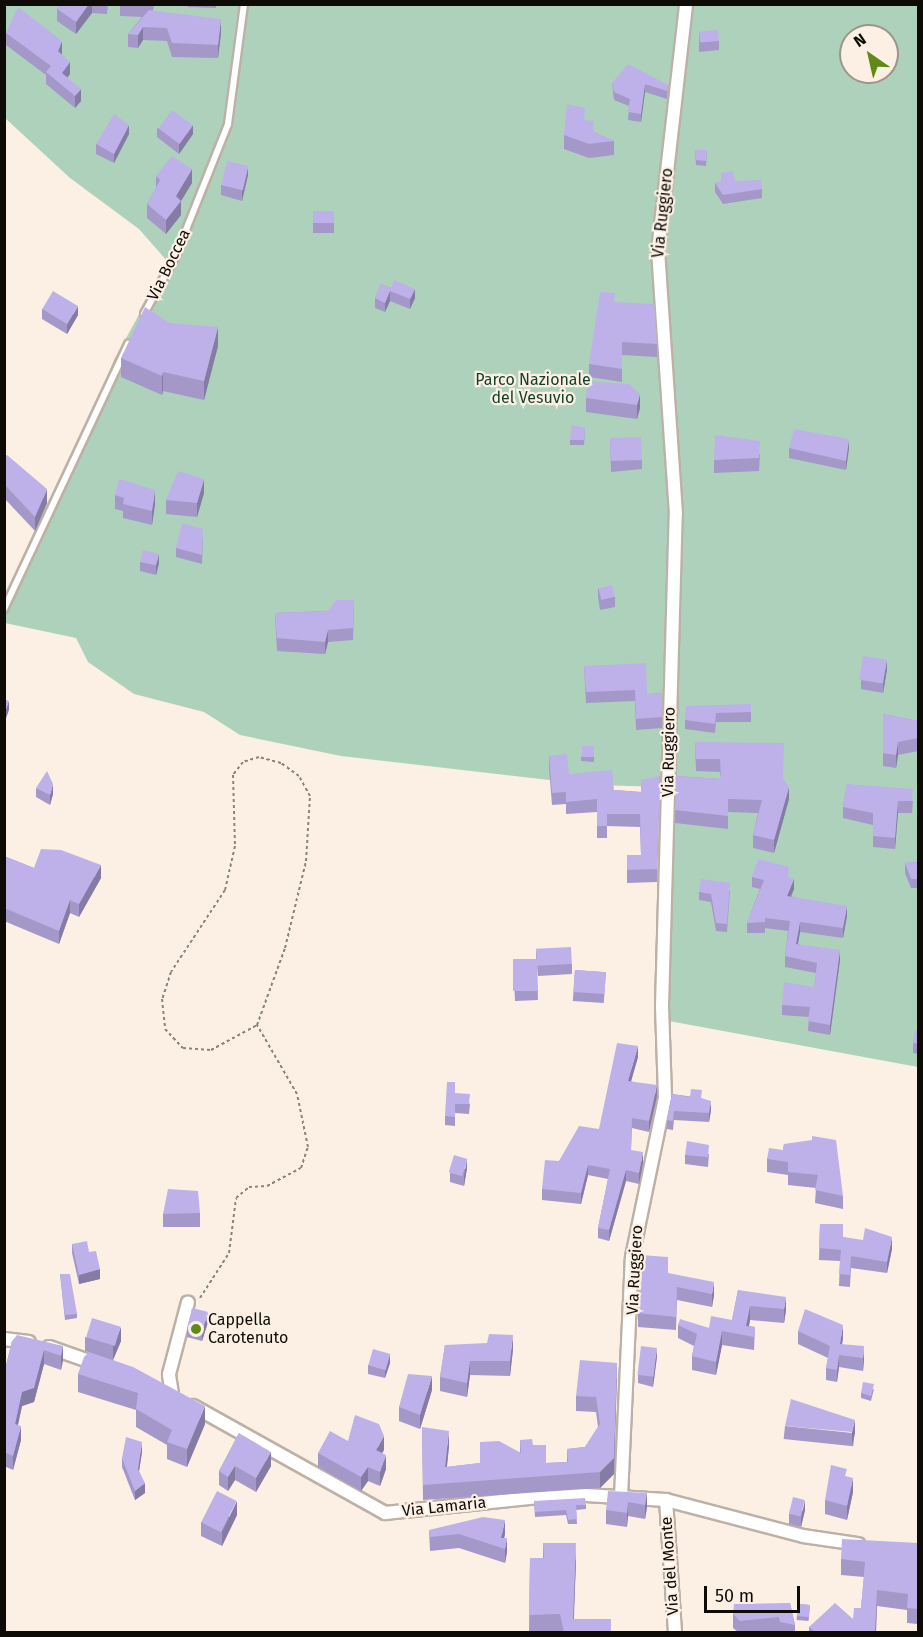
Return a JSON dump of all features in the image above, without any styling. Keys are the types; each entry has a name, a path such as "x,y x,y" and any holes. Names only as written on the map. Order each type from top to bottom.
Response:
{"street":[{"name":"Via Ruggiero","path":"621,1497 632,1257 665,1097 662,1006 676,514 657,251 686,4"},
{"path":"172,1394 169,1374 188,1302"},
{"path":"4,1339 43,1345 115,1370"},
{"name":"Via Lamaria","path":"154,1386 385,1513 570,1494 666,1500 803,1536 872,1546"},
{"name":"Via del Monte","path":"666,1500 675,1632"}],"lane":[{"name":"Via Boccea","path":"138,326 176,255 228,124 244,4"},
{"path":"4,609 132,336"}],"path":[{"path":"259,757 281,763 299,776 310,796 311,816 285,948 257,1025 211,1050 183,1048 165,1029 162,999 171,972 225,890 235,846 233,775 243,762 259,757"},
{"path":"188,1302 205,1296 229,1253 236,1198 249,1187 267,1186 302,1168 308,1147 294,1085 257,1025"}],"green space":[{"name":"Parco Nazionale del Vesuvio","path":"5,5 918,5 918,1067 658,1019 666,787 593,785 341,756 240,735 204,712 134,694 88,662 76,638 5,623 5,604 71,469 114,360 168,262 139,229 70,178 5,118"}],"building":[{"path":"60,4 89,4 76,22 57,9"},
{"path":"18,7 62,41 58,51 70,62 62,73 81,89 75,96 46,72 51,66 6,33"},
{"path":"149,10 221,19 218,45 172,43 167,28 143,27 138,35 128,34"},
{"path":"718,30 719,41 700,43 699,32"},
{"path":"628,64 668,85 667,91 645,84 641,114 628,112 630,99 614,92 612,83"},
{"path":"567,104 585,108 584,120 594,121 593,131 614,141 589,144 564,135"},
{"path":"172,110 193,125 180,144 158,129"},
{"path":"114,114 129,125 114,154 96,144"},
{"path":"695,150 707,150 706,161 696,160"},
{"path":"172,156 192,169 176,196 181,201 166,220 147,204 160,180 156,176"},
{"path":"227,161 248,166 243,190 221,185"},
{"path":"733,171 735,181 761,180 762,189 723,195 715,183 721,181 721,173"},
{"path":"313,211 334,211 334,223 313,223"},
{"path":"394,280 415,289 410,299 390,291 385,303 375,298 381,284 391,288"},
{"path":"53,291 78,306 67,324 42,309"},
{"path":"600,292 615,293 614,302 654,304 657,344 622,342 622,369 589,364"},
{"path":"145,307 170,323 218,327 204,381 163,372 162,376 121,358"},
{"path":"588,381 629,384 640,394 637,405 586,398"},
{"path":"572,425 585,428 584,440 570,440"},
{"path":"794,429 849,439 846,461 789,448"},
{"path":"715,435 760,441 759,458 714,460"},
{"path":"641,437 642,460 611,461 610,438"},
{"path":"7,455 47,489 35,517 4,484 4,457"},
{"path":"178,471 204,479 197,503 166,500"},
{"path":"119,479 155,490 152,511 123,504 124,498 115,495"},
{"path":"182,523 203,529 202,555 176,548"},
{"path":"143,550 159,554 156,566 140,562"},
{"path":"612,585 615,597 601,600 598,588"},
{"path":"336,600 354,600 353,628 328,630 325,642 277,638 275,613 328,611"},
{"path":"863,656 887,660 883,683 859,680"},
{"path":"646,663 647,694 662,693 662,717 636,719 635,690 586,692 584,666"},
{"path":"4,699 9,701 4,714"},
{"path":"751,704 751,712 716,713 715,724 685,720 686,706"},
{"path":"883,714 918,721 918,738 898,742 896,755 883,753"},
{"path":"695,742 784,743 783,779 789,787 774,840 753,835 762,800 728,799 728,816 675,810 676,776 721,779 720,759 696,759"},
{"path":"582,746 594,746 594,757 582,757"},
{"path":"567,754 569,774 612,770 614,790 641,792 641,780 660,776 657,869 627,870 627,855 641,855 640,814 607,814 607,826 597,826 597,799 566,802 566,792 552,793 549,756"},
{"path":"47,771 53,784 50,795 36,788"},
{"path":"847,784 913,789 912,801 898,801 895,838 873,836 873,813 843,807"},
{"path":"41,849 61,850 101,865 79,904 70,900 59,931 4,908 4,856 34,868"},
{"path":"758,859 789,867 788,877 794,879 787,896 847,906 843,928 800,922 796,944 840,950 830,1025 808,1021 810,1007 782,1005 784,982 814,987 817,963 785,956 790,921 765,918 765,922 747,923 764,880 752,877"},
{"path":"918,862 918,879 911,879 905,863"},
{"path":"701,879 730,883 727,924 716,923 711,894 699,892"},
{"path":"571,947 572,964 537,966 536,949"},
{"path":"513,959 537,959 537,991 513,991"},
{"path":"575,970 606,972 604,994 573,992"},
{"path":"915,1031 918,1031 918,1044 913,1043"},
{"path":"617,1043 638,1046 628,1081 657,1085 649,1121 632,1118 631,1150 643,1152 639,1173 626,1170 609,1230 598,1228 610,1169 588,1165 581,1193 542,1189 545,1160 559,1161 579,1126 599,1129"},
{"path":"447,1082 455,1082 455,1093 470,1094 469,1104 455,1104 455,1117 445,1116"},
{"path":"691,1089 702,1090 701,1098 711,1101 709,1113 674,1111 673,1121 667,1120 672,1094 690,1097"},
{"path":"812,1136 836,1140 843,1196 815,1190 818,1175 788,1172 788,1162 767,1159 769,1148 783,1150 784,1144 812,1140"},
{"path":"687,1141 709,1145 708,1157 685,1155"},
{"path":"454,1155 467,1159 462,1176 449,1172"},
{"path":"168,1189 198,1191 200,1213 163,1214"},
{"path":"820,1224 843,1224 843,1237 863,1240 865,1228 892,1237 887,1262 851,1256 850,1275 839,1274 841,1250 819,1248"},
{"path":"87,1241 89,1252 96,1251 100,1269 79,1275 72,1244"},
{"path":"640,1255 668,1257 668,1273 714,1282 712,1294 677,1287 676,1317 638,1313"},
{"path":"60,1274 70,1274 77,1314 65,1315"},
{"path":"738,1290 786,1297 784,1309 750,1306 746,1326 755,1327 754,1337 722,1331 716,1362 692,1356 697,1334 678,1325 680,1319 709,1328 711,1316 732,1320"},
{"path":"192,1308 208,1312 202,1332 187,1328"},
{"path":"805,1309 843,1325 840,1344 864,1346 863,1358 839,1355 837,1370 826,1368 830,1346 798,1331"},
{"path":"92,1318 121,1327 115,1346 86,1337"},
{"path":"489,1334 513,1335 510,1361 470,1361 467,1383 440,1377 445,1345 487,1343"},
{"path":"17,1335 63,1346 61,1356 44,1350 34,1388 22,1392 15,1424 21,1426 13,1456 4,1452 6,1435 4,1434 4,1374 12,1341"},
{"path":"641,1346 657,1348 653,1377 637,1375"},
{"path":"373,1349 390,1354 386,1370 368,1365"},
{"path":"89,1352 133,1367 205,1406 187,1449 167,1442 172,1430 136,1409 138,1393 78,1374 84,1357"},
{"path":"580,1360 617,1363 614,1458 600,1472 423,1485 422,1427 449,1431 445,1467 480,1463 480,1442 499,1441 521,1453 520,1440 532,1439 533,1445 546,1445 546,1463 568,1462 567,1449 585,1447 600,1424 596,1397 576,1396"},
{"path":"408,1374 432,1376 420,1415 399,1407"},
{"path":"863,1382 874,1384 871,1396 861,1393"},
{"path":"791,1399 855,1420 852,1432 785,1426"},
{"path":"355,1415 379,1424 384,1436 376,1450 386,1455 380,1472 368,1467 361,1477 318,1453 330,1431 348,1441"},
{"path":"239,1433 271,1452 256,1478 235,1466 228,1477 219,1471"},
{"path":"126,1437 142,1442 138,1469 145,1483 135,1491 122,1458"},
{"path":"831,1465 847,1469 845,1476 853,1478 847,1506 825,1500"},
{"path":"217,1491 237,1501 221,1532 201,1522"},
{"path":"608,1491 647,1493 645,1505 628,1502 627,1513 606,1510"},
{"path":"793,1497 805,1500 801,1516 789,1513"},
{"path":"585,1498 586,1505 576,1505 577,1519 568,1520 566,1510 535,1512 534,1501"},
{"path":"483,1517 505,1520 501,1538 507,1538 505,1549 459,1534 430,1537 429,1530"},
{"path":"842,1539 918,1543 918,1609 907,1608 908,1594 877,1590 875,1632 815,1632 809,1627 835,1603 853,1619 854,1608 861,1608 865,1562 841,1559"},
{"path":"543,1543 576,1543 573,1619 611,1619 611,1632 564,1632 560,1614 529,1615 530,1558 544,1558"},
{"path":"790,1603 795,1625 780,1622 779,1617 740,1621 733,1614 734,1604"},
{"path":"798,1604 810,1605 809,1617 797,1616"}],"place":[{"name":"Cappella Carotenuto","path":"196,1329"}]}
